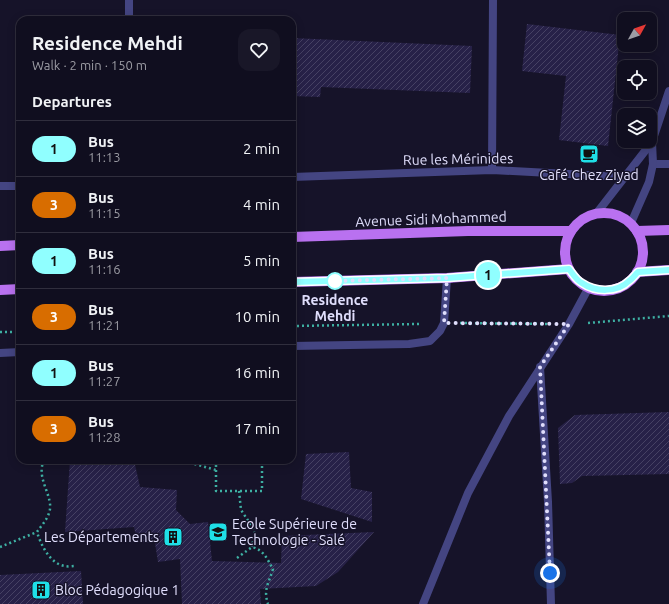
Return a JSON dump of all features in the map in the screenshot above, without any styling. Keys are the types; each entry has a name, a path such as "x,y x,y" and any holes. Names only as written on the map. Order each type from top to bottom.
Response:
{"main road":[{"path":"605,213 615,214 634,227 641,238 641,264 638,272 629,282 616,288 602,290 589,287 581,283 569,269 565,250 567,240 571,231 586,217 605,213"},
{"path":"634,227 669,230"},
{"name":"Avenue Sidi Mohammed","path":"296,237 468,231 571,231"},
{"path":"0,246 16,245"},
{"path":"296,282 447,278 569,269"},
{"path":"638,272 669,270"},
{"path":"0,290 16,290"}],"street":[{"path":"129,0 129,16"},
{"path":"492,170 493,0"},
{"path":"657,127 669,91"},
{"path":"596,214 647,148"},
{"path":"634,227 649,182 653,164 652,148"},
{"path":"653,164 669,164"},
{"name":"Rue les Mérinides","path":"296,177 492,170 624,177"},
{"path":"0,186 16,186"},
{"path":"296,346 409,344 430,341 444,323 447,278"},
{"path":"423,604 468,493 509,416 569,324 589,287"},
{"path":"0,353 16,352"},
{"path":"540,367 549,529 551,604"}],"path":[{"path":"296,326 444,323 569,324 669,316"},
{"path":"0,332 16,332"},
{"path":"0,547 37,532 50,512 49,500 42,481 42,464"},
{"path":"194,464 216,470"},
{"path":"216,464 216,491 239,491 262,491 262,464"},
{"path":"239,491 241,510 255,531 252,548"},
{"path":"37,532 47,554 56,562 64,566 75,566"},
{"path":"237,558 252,548 259,549 273,569 266,588 265,596 268,604"}],"building":[{"path":"527,24 617,35 618,52 608,146 559,140 566,76 522,71"},
{"path":"296,38 472,46 470,93 321,87 320,97 296,96"},
{"path":"669,412 669,474 582,476 572,483 560,484 558,428 575,415"},
{"path":"349,452 351,488 372,492 372,522 301,499 306,454"},
{"name":"Les Départements","path":"70,464 135,464 140,487 177,490 176,510 190,524 208,522 212,561 281,563 282,536 374,532 338,572 316,586 260,589 261,604 182,604 180,559 158,562 155,543 137,542 134,527 65,532"},
{"name":"Bloc Pédagogique 1","path":"81,571 83,604 0,604 0,575"}],"bus line":[{"name":"1","path":"296,282 447,278 569,269 581,283 589,287 602,290 616,288 629,282 638,272 669,270"}],"place":[{"name":"Café Chez Ziyad","path":"589,154"},
{"name":"Residence Mehdi","path":"335,281"},
{"name":"Ecole Supérieure de Technologie - Salé","path":"218,532"},
{"name":"Les Départements","path":"173,537"},
{"name":"Bloc Pédagogique 1","path":"41,590"}],"route":[{"path":"335,281 333,281 447,278 444,323 569,324 540,367 550,542 550,573"}]}
